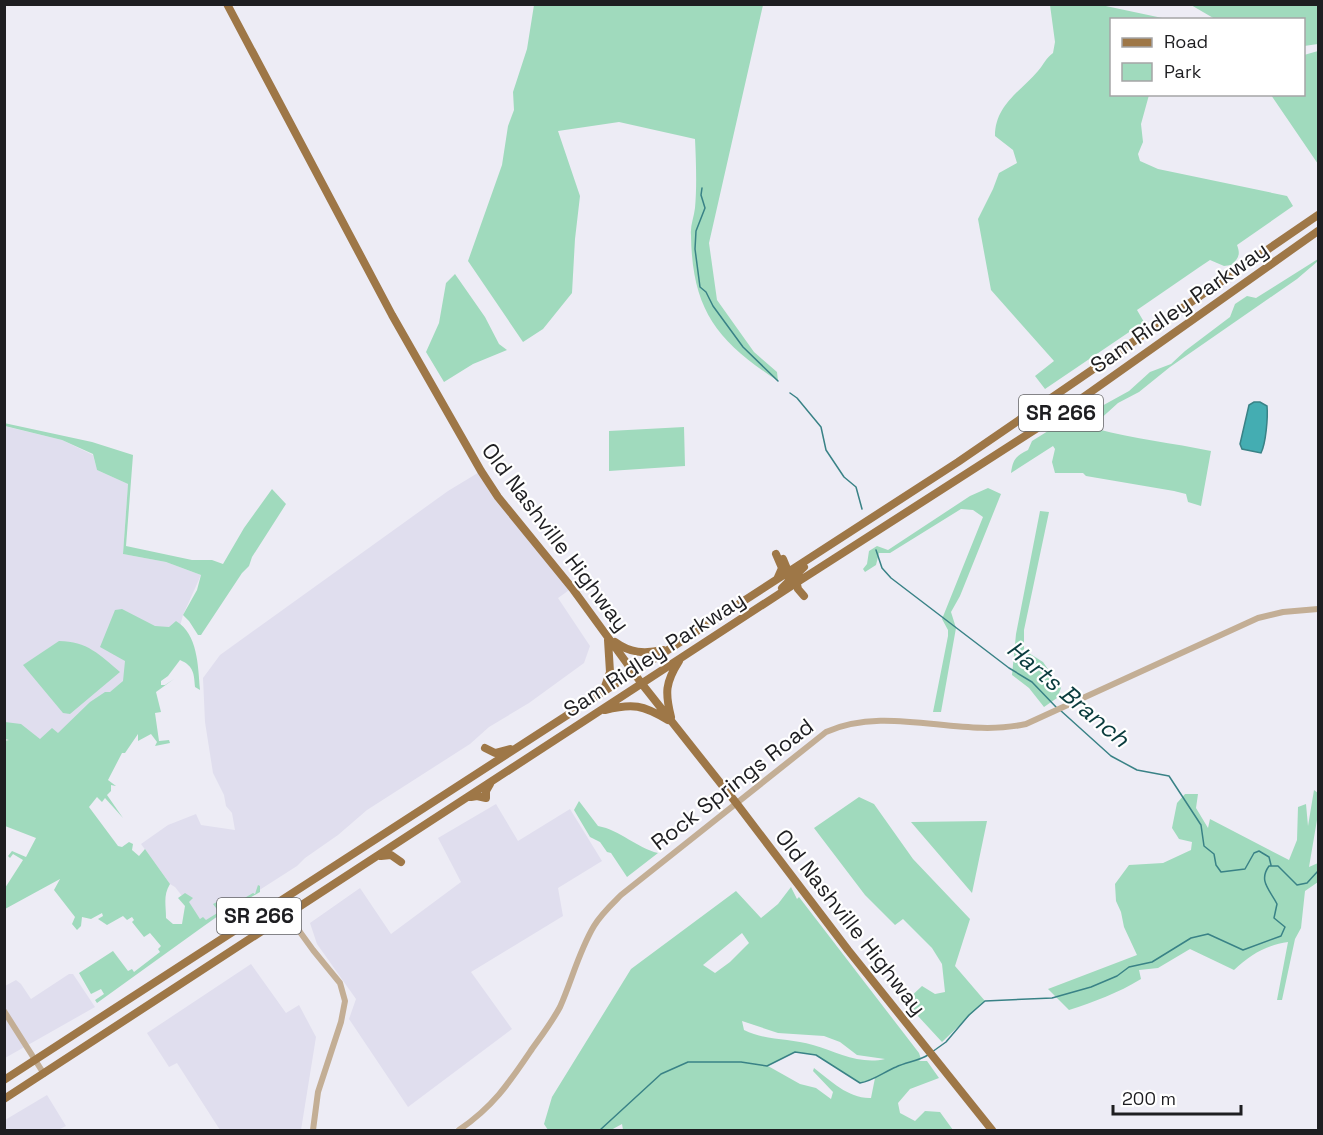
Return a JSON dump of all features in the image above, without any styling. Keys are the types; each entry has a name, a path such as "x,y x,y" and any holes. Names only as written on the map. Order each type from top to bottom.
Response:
{"main road":[{"name":"Old Nashville Highway","path":"227,4 392,315 498,497 572,588 642,684 992,1131"},
{"name":"Sam Ridley Parkway","path":"4,1080 958,462 1318,215"},
{"name":"Sam Ridley Parkway","path":"406,838 467,798 477,796 486,798 487,789 493,780 1061,413 1318,231"},
{"path":"776,579 782,568 776,554 789,563 796,562 837,536 850,532"},
{"path":"805,577 801,588 804,596 796,583 795,576 800,569 847,538 850,532"},
{"path":"738,621 739,617 786,585 790,579 783,559"},
{"path":"608,638 624,649 639,653 668,649"},
{"path":"603,692 610,672 608,638"},
{"path":"672,722 666,698 667,684 681,658"},
{"path":"601,711 626,705 637,705 650,709 672,722"},
{"path":"484,769 489,759 485,748 495,753 504,752 525,742"},
{"path":"376,857 391,855 401,862 400,848 406,838"},
{"name":"SR 266","path":"4,1100 406,838"}],"street":[{"name":"Rock Springs Road","path":"459,1131 477,1118 499,1096 553,1019 583,948 594,926 607,909 621,895 826,732 840,726 871,721 1003,729 1026,724 1258,618 1283,612 1318,609"},
{"path":"279,903 340,983 345,1001 341,1022 318,1092 313,1131"},
{"path":"4,1011 44,1074"}],"shaded area":[{"path":"4,426 62,440 93,455 97,470 128,484 123,554 166,562 201,575 183,615 179,630 97,755 5,737"},
{"path":"481,471 572,588 558,598 590,646 584,663 529,703 489,727 470,744 367,810 297,866 205,925 175,887 170,884 141,844 168,825 196,814 201,825 235,830 232,813 226,806 224,795 213,773 205,722 203,678 220,655 448,491"},
{"path":"496,804 518,841 570,809 602,861 558,888 563,916 471,972 512,1029 408,1107 349,1019 356,999 317,944 310,923 360,888 391,934 461,882 438,838"},
{"path":"251,964 286,1013 299,1005 316,1037 301,1130 220,1130 177,1063 169,1067 147,1033"},
{"path":"69,974 73,974 95,1007 5,1058 5,986 16,980 31,999"},
{"path":"47,1095 66,1126 58,1130 5,1130 5,1120"}],"green space":[{"path":"534,5 763,5 709,243 717,300 754,352 777,372 778,381 739,352 724,337 703,304 696,284 691,235 696,191 695,139 619,122 558,131 580,196 572,293 543,329 523,342 468,261 502,165 508,126 514,110 513,92 527,49"},
{"path":"1050,5 1101,5 1162,18 1110,18 1110,96 1149,96 1141,124 1143,142 1138,154 1140,161 1158,169 1287,196 1293,206 1237,245 1238,257 1231,265 1224,266 1210,260 1201,266 1137,310 1144,322 1045,389 1035,376 1054,361 991,290 978,219 999,173 1017,163 1013,150 995,136 999,116 1010,99 1053,53 1055,42"},
{"path":"1191,5 1318,5 1318,44 1305,46 1305,18 1213,18"},
{"path":"1318,51 1318,164 1272,96 1305,96 1305,55"},
{"path":"1318,259 1297,279 1170,367 1139,392 1118,403 1097,422 1097,429 1211,451 1201,506 1188,502 1186,494 1174,491 1086,476 1083,473 1055,473 1052,462 1055,449 1053,446 1011,473 1016,458 1028,450 1032,441 1080,411 1091,412 1129,391 1150,372 1171,364 1230,317 1235,304 1247,296 1256,298"},
{"path":"455,274 485,317 499,344 507,350 473,364 444,382 426,352 439,323 446,283"},
{"path":"4,423 92,442 133,455 126,546 192,560 212,560 223,564 244,528 272,489 286,504 252,557 249,566 201,635 198,635 183,615 197,590 201,575 166,562 123,554 128,484 97,470 93,454 62,440 5,426"},
{"path":"684,427 685,466 609,471 609,431"},
{"path":"988,488 1001,494 960,596 951,612 956,628 941,712 933,712 948,636 948,630 942,619 983,517 973,510 961,509 890,553 879,553 876,565 865,572 863,569 867,564 869,551 877,546 888,550 970,496"},
{"path":"1040,511 1049,512 1024,630 1024,650 1043,662 1061,688 1057,698 1044,707 1029,688 1012,675 1016,634"},
{"path":"122,609 155,626 169,627 176,621 183,627 189,634 196,651 200,690 195,687 191,668 180,660 168,676 161,681 161,685 174,679 156,692 161,712 155,713 159,741 169,740 170,743 155,746 157,742 151,734 138,741 138,734 125,753 122,753 108,780 116,786 111,785 111,791 107,795 123,818 105,798 102,802 97,797 89,807 118,846 122,847 129,842 133,844 132,850 139,856 145,849 170,884 166,896 166,918 173,924 182,924 185,906 178,898 185,893 193,898 189,902 200,919 203,917 206,920 219,912 213,904 217,902 226,905 235,903 255,894 258,885 260,892 215,918 97,1003 95,1000 104,994 101,989 91,994 79,973 113,951 128,971 132,969 134,972 160,952 158,949 161,946 150,933 144,937 132,922 134,920 132,917 127,920 123,916 107,925 98,919 103,916 102,913 91,919 82,917 81,926 77,930 72,924 75,917 54,890 60,879 5,909 5,888 23,860 13,854 10,858 8,856 12,851 26,857 36,838 5,826 4,741 9,740 5,739 5,722 21,724 40,739 52,728 58,733 90,702 105,692 110,692 123,681 125,661 100,647 115,610"},
{"path":"59,641 85,646 120,672 70,714 63,713 23,665"},
{"path":"1314,790 1318,793 1318,814 1309,867 1318,863 1318,882 1305,891 1301,928 1295,939 1282,1000 1277,1000 1288,942 1259,952 1234,970 1190,949 1158,968 1139,970 1141,979 1124,989 1069,1010 1048,989 1137,955 1124,927 1116,901 1115,884 1129,865 1163,863 1191,850 1192,842 1179,839 1172,828 1177,803 1185,794 1198,794 1196,808 1208,828 1210,819 1289,860 1297,840 1298,807 1306,804 1308,826"},
{"path":"859,797 874,804 913,859 970,919 955,966 985,1001 942,1042 905,1002 922,986 935,994 945,992 942,964 932,948 903,919 895,925 865,895 814,828"},
{"path":"579,801 598,826 614,831 658,853 627,877 611,853 607,852 600,842 590,837 574,810"},
{"path":"987,821 972,893 911,822"},
{"path":"791,887 797,899 799,897 919,1053 921,1059 919,1061 927,1061 939,1078 910,1089 898,1103 900,1113 915,1121 925,1111 940,1112 953,1130 623,1130 622,1124 611,1130 548,1130 544,1124 552,1097 631,969 736,891 761,918 778,904","holes":["742,933 749,943 730,962 715,973 703,965","742,1021 778,1033 824,1036 840,1042 857,1055 885,1059 858,1059 813,1045 761,1036 744,1030","795,1052 816,1055 860,1083 875,1078 871,1098 855,1096 814,1068 813,1071 833,1092 831,1099 816,1088 800,1084 768,1066"]}],"water":[{"path":"1254,402 1267,406 1266,430 1261,453 1242,449 1240,444 1249,405"}],"waterway":[{"name":"Harts Branch","path":"702,188 701,195 705,208 696,231 695,249 700,287 706,292 713,306 743,347 778,381"},
{"name":"Harts Branch","path":"790,393 797,398 821,427 826,450 844,477 856,487 862,509"},
{"name":"Harts Branch","path":"876,550 882,568 891,578 1009,668 1032,682 1056,707"},
{"name":"Harts Branch","path":"1060,710 1111,756 1137,770 1169,776 1201,825 1204,846 1214,854 1216,865 1221,872 1245,869 1254,853 1259,851 1269,857 1271,865"},
{"path":"932,1052 946,1042 969,1015 985,1001 1052,998 1091,987 1117,976 1129,967 1152,962 1191,938 1208,934 1243,950 1281,936 1285,927 1274,918 1277,904 1266,885 1266,871 1269,866 1278,866 1297,885 1307,883 1318,871"},
{"path":"600,1130 661,1074 688,1062 741,1062 767,1066 795,1052 816,1055 860,1083 928,1055"}]}
